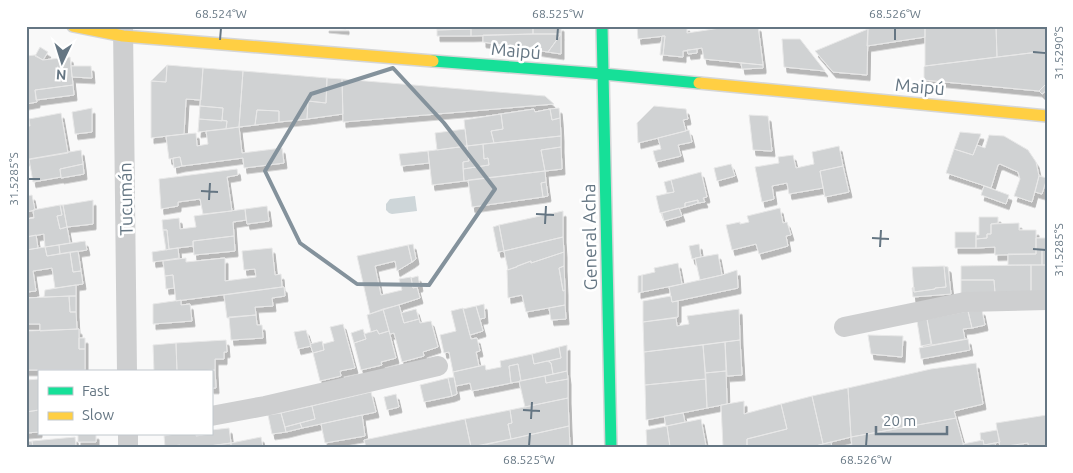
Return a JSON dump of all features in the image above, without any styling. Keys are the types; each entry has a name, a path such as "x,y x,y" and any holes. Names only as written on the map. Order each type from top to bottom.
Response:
{"street":[{"name":"Maipú","path":"73,26 1047,116"},
{"name":"General Acha","path":"602,26 611,447"},
{"name":"Tucumán","path":"123,31 127,370"},
{"path":"844,327 964,302 1047,300"},
{"path":"212,416 265,406 438,366"}],"highlighted area":[{"path":"393,68 444,123 495,189 429,285 357,284 300,243 265,171 311,94"}],"shaded area":[{"path":"415,196 417,211 392,214 386,210 386,204 390,199"}],"building":[{"path":"346,26 346,29 326,27"},
{"path":"437,26 533,26 533,34 471,36 471,29 437,30"},
{"path":"533,26 561,26 561,34 533,34"},
{"path":"637,26 687,26 687,33 726,26 758,26 763,65 704,59 702,48 683,51 683,57 663,55 665,36 638,39"},
{"path":"884,26 925,26 925,37 867,46 868,29"},
{"path":"925,26 996,26 997,57 925,66"},
{"path":"996,26 1047,26 1047,51 997,57"},
{"path":"471,29 471,36 437,36 437,30"},
{"path":"868,29 867,75 833,72 815,51"},
{"path":"561,34 548,52 483,42 483,35"},
{"path":"561,34 561,54 548,52"},
{"path":"662,36 665,36 663,55 660,55"},
{"path":"782,39 800,39 825,71 784,67"},
{"path":"40,47 48,52 43,60 35,56"},
{"path":"697,49 697,53 688,54 687,50"},
{"path":"1047,51 1047,83 1039,91 924,80 925,66"},
{"path":"35,55 43,60 70,57 73,85 35,90 37,102 26,104 26,56"},
{"path":"741,63 763,65 763,68 742,69"},
{"path":"167,65 166,82 151,81"},
{"path":"167,65 203,68 201,100 186,99 184,134 151,138 151,81 166,82"},
{"path":"71,66 91,66 92,78 72,77"},
{"path":"203,68 243,71 239,127 226,129 227,121 222,120 223,108 200,106"},
{"path":"243,71 327,78 326,103 308,101 307,119 279,122 279,111 257,110 255,125 239,127"},
{"path":"327,78 342,79 343,114 307,119 308,101 326,103"},
{"path":"342,79 545,96 554,104 343,122"},
{"path":"1047,83 1047,90 1042,94 1039,91"},
{"path":"73,85 74,95 36,100 35,90"},
{"path":"200,106 223,108 222,121 199,119"},
{"path":"654,106 686,109 688,119 683,120 686,131 638,143 637,123"},
{"path":"92,108 92,132 75,134 72,112"},
{"path":"559,108 560,118 552,120 550,109"},
{"path":"534,109 535,112 550,109 552,120 560,118 561,136 494,143 491,131 503,129 501,114"},
{"path":"257,110 279,111 279,122 255,125"},
{"path":"61,113 68,153 26,160 26,126 30,126 29,119"},
{"path":"501,114 503,129 491,131 494,143 467,146 464,120"},
{"path":"749,115 768,116 772,151 753,150"},
{"path":"199,119 227,121 226,129 198,132"},
{"path":"239,127 242,153 282,148 284,163 244,168 243,158 182,166 180,157 169,159 166,136 196,133 197,146 208,144 206,131"},
{"path":"465,129 467,146 437,150 435,133"},
{"path":"689,130 692,142 678,145 681,156 656,162 653,151 661,149 658,138"},
{"path":"960,132 981,134 973,155 954,149"},
{"path":"989,135 1004,136 1028,150 1036,162 1039,176 1032,202 1014,196 1020,179 1018,172 1000,164 998,165 991,188 946,173 954,149 973,155 977,145 985,148"},
{"path":"561,136 561,147 541,150 545,171 464,181 463,169 489,165 488,158 484,159 483,144"},
{"path":"483,144 484,159 488,158 489,165 463,169 463,162 469,161 467,146"},
{"path":"467,146 469,161 463,162 464,181 432,185 428,151"},
{"path":"839,146 843,166 820,171 823,188 789,194 787,183 772,186 774,199 762,202 755,167 779,163 778,157 793,155 796,168 814,164 812,152"},
{"path":"561,147 562,169 545,171 541,150"},
{"path":"81,150 83,164 60,169 61,177 33,182 29,159"},
{"path":"428,151 429,163 401,166 399,154"},
{"path":"180,157 182,166 174,168 173,158"},
{"path":"83,164 84,174 61,178 60,169"},
{"path":"731,164 735,176 717,181 714,168"},
{"path":"843,166 849,192 825,197 820,171"},
{"path":"237,169 238,175 227,177 232,211 203,214 200,199 178,202 178,206 161,209 159,179"},
{"path":"545,171 546,182 541,183 543,197 472,207 468,180"},
{"path":"701,172 707,197 703,198 705,202 698,203 698,200 685,203 685,207 660,213 656,196 674,192 671,180"},
{"path":"1039,176 1047,178 1042,194 1035,192"},
{"path":"671,180 674,192 667,193 664,182"},
{"path":"546,182 548,196 543,197 541,183"},
{"path":"984,186 1009,195 1006,204 981,195"},
{"path":"32,195 35,210 26,212 26,196"},
{"path":"93,200 93,224 67,227 63,205"},
{"path":"698,200 698,203 685,207 685,203"},
{"path":"60,205 63,205 67,227 60,229 57,216 62,215"},
{"path":"60,205 62,215 57,216 60,229 67,227 70,243 45,247 44,234 26,237 26,219 34,218 33,210"},
{"path":"267,206 269,221 247,224 245,209"},
{"path":"679,208 682,216 664,221 662,213"},
{"path":"780,208 783,223 787,222 791,235 786,236 788,246 759,254 756,244 732,250 726,225 749,222 747,216"},
{"path":"245,209 246,220 233,222 234,236 193,241 193,246 169,249 167,230 163,230 162,220 179,218 180,229 196,227 194,216"},
{"path":"563,211 563,237 504,251 499,225"},
{"path":"979,217 998,217 998,223 991,224 991,234 987,234 987,238 976,239 976,235 979,235"},
{"path":"1019,223 1019,230 1036,230 1036,254 995,255 995,247 976,248 976,239 987,238 987,234 991,234 991,224"},
{"path":"499,225 504,251 498,252 493,227"},
{"path":"163,230 167,230 169,249 166,250"},
{"path":"955,232 976,232 976,248 955,248"},
{"path":"36,235 38,248 26,250 26,237"},
{"path":"234,236 235,251 194,255 193,241"},
{"path":"563,237 564,252 531,263 531,261 508,270 504,251"},
{"path":"1036,238 1046,238 1046,250 1042,250 1042,265 1008,265 1008,254 1036,254"},
{"path":"85,241 87,250 60,254 59,245"},
{"path":"413,244 416,259 412,262 408,245"},
{"path":"699,244 701,257 692,259 689,246"},
{"path":"59,245 60,254 47,256 45,247"},
{"path":"408,245 412,262 397,271 395,261 375,266 381,295 402,290 399,279 411,277 413,288 417,287 420,298 370,314 357,256"},
{"path":"45,247 47,256 70,252 73,272 81,271 83,284 55,288 52,268 33,271 36,291 26,292 26,250"},
{"path":"178,248 179,258 153,262 152,252"},
{"path":"272,248 275,275 281,274 282,287 176,301 173,275 165,276 163,261 186,258 186,262 225,258 225,281 256,277 255,269 244,270 242,251"},
{"path":"1042,250 1046,250 1046,265 1042,265"},
{"path":"78,251 81,271 73,272 70,252"},
{"path":"564,252 564,266 559,268 563,291 565,290 565,305 526,312 522,295 508,298 507,270"},
{"path":"718,254 722,275 700,280 695,258"},
{"path":"678,263 682,284 642,292 642,275 655,272 654,268"},
{"path":"1031,265 1031,293 995,293 994,280 961,280 961,266"},
{"path":"1031,265 1047,265 1047,293 1031,293"},
{"path":"564,266 565,290 563,291 559,268"},
{"path":"944,266 948,267 951,294 913,297 912,288 914,287 914,292 946,287"},
{"path":"944,266 946,287 914,292 912,267"},
{"path":"737,270 738,288 672,302 669,287"},
{"path":"173,275 174,288 166,289 165,276"},
{"path":"642,275 642,292 638,293 638,276"},
{"path":"418,276 420,286 413,288 411,278"},
{"path":"961,280 994,280 995,293 961,294"},
{"path":"76,285 76,296 44,297 45,290"},
{"path":"284,287 285,296 272,298 273,306 255,307 256,315 227,318 224,295"},
{"path":"69,296 76,296 76,312 70,312"},
{"path":"69,296 70,312 76,312 77,329 40,331 40,324 26,324 26,298"},
{"path":"671,296 672,302 678,301 678,317 643,322 643,301"},
{"path":"181,300 181,305 190,304 192,321 153,324 153,304"},
{"path":"484,304 485,318 480,319 476,306"},
{"path":"399,305 404,323 419,319 420,323 431,321 438,347 423,352 424,356 402,362 394,333 390,334 383,309"},
{"path":"565,305 566,319 551,320 549,308"},
{"path":"476,306 483,331 470,335 463,309"},
{"path":"463,308 471,339 477,338 480,351 476,352 479,366 453,372 449,352 444,353 440,335 456,331 451,311"},
{"path":"383,309 389,331 379,334 377,330 371,332 367,315"},
{"path":"416,309 419,319 404,323 401,313"},
{"path":"739,309 740,340 644,352 643,322 676,318 677,326 689,324 687,316"},
{"path":"982,310 985,325 972,328 968,311"},
{"path":"968,311 972,328 963,329 965,339 932,345 927,319"},
{"path":"256,315 257,325 262,325 263,338 231,340 229,317"},
{"path":"927,319 931,344 921,346 917,321"},
{"path":"343,324 355,368 340,371 341,376 320,381 313,353 324,350 323,344 334,341 330,327"},
{"path":"79,329 79,349 85,349 85,370 26,370 26,331"},
{"path":"363,329 366,339 354,343 351,333"},
{"path":"306,330 311,346 298,349 294,332"},
{"path":"377,330 379,334 389,331 396,358 381,362 382,365 361,370 354,343 366,339 364,334"},
{"path":"868,335 903,336 902,357 871,354"},
{"path":"79,338 85,338 85,349 79,349"},
{"path":"968,339 970,350 921,359 919,348"},
{"path":"226,340 227,352 224,352 224,359 215,359 215,370 177,370 176,343"},
{"path":"740,340 742,375 727,376 725,342"},
{"path":"322,341 324,350 313,353 310,344"},
{"path":"725,342 726,371 705,373 703,345"},
{"path":"176,343 177,370 154,370 153,345"},
{"path":"567,345 567,371 553,374 549,361 561,358 559,347"},
{"path":"703,345 706,379 645,385 644,352"},
{"path":"559,347 561,358 534,364 532,354"},
{"path":"532,354 534,364 547,361 551,363 553,374 521,381 518,364 509,366 511,383 472,391 470,383 456,386 453,372 485,365 486,370 501,367 500,361"},
{"path":"976,363 983,404 954,411 956,418 851,437 848,388 931,369"},
{"path":"518,364 521,381 511,383 509,366"},
{"path":"212,370 215,370 216,388 212,388"},
{"path":"567,371 568,379 546,383 545,376"},
{"path":"726,371 727,404 707,408 705,373"},
{"path":"545,376 546,383 568,379 568,398 525,407 519,381"},
{"path":"454,377 457,394 452,396 448,378"},
{"path":"448,378 452,396 424,402 420,385"},
{"path":"38,379 38,410 26,412 26,380"},
{"path":"706,379 707,408 646,420 645,385"},
{"path":"848,388 851,437 823,444 812,396"},
{"path":"371,392 376,412 302,428 300,423 315,419 312,406"},
{"path":"396,394 399,407 387,410 384,397"},
{"path":"812,396 823,444 812,447 747,447 747,439 787,429 781,404"},
{"path":"568,398 569,426 511,439 508,424 512,423 510,410"},
{"path":"744,401 744,414 781,404 787,429 747,439 747,447 723,447 721,405"},
{"path":"312,406 315,419 285,427 281,413"},
{"path":"38,410 38,432 26,433 26,412"},
{"path":"510,410 512,423 508,424 511,439 471,447 465,419"},
{"path":"281,413 286,432 272,434 268,415"},
{"path":"683,413 685,422 666,426 664,416"},
{"path":"362,415 365,436 325,443 321,424"},
{"path":"1047,415 1047,446 1029,447 1028,443 1000,447 996,423"},
{"path":"956,418 964,447 852,447 851,437"},
{"path":"465,419 471,447 366,447 364,440"},
{"path":"701,419 706,446 670,447 667,426"},
{"path":"300,423 302,428 286,432 285,427"},
{"path":"569,426 570,447 480,447 480,446"},
{"path":"667,426 670,447 647,447 646,430"},
{"path":"229,428 231,443 202,447 180,447 180,445 165,447 164,436 212,436 212,430"},
{"path":"997,430 1000,442 984,445 983,440 981,441 980,433"},
{"path":"78,436 96,436 96,442 78,442"},
{"path":"75,437 76,447 33,447 32,441"},
{"path":"261,437 263,447 231,447 231,443"},
{"path":"983,440 984,445 995,443 996,447 964,447 963,444"},
{"path":"32,441 33,447 26,447 26,442"},
{"path":"831,442 832,447 812,447 823,444"},
{"path":"231,443 231,447 202,447"}],"traffic: fast":[{"path":"602,26 611,447"},
{"path":"433,61 699,83"}],"traffic: slow":[{"path":"73,26 123,36 433,61"},
{"path":"699,83 1047,116"}]}
